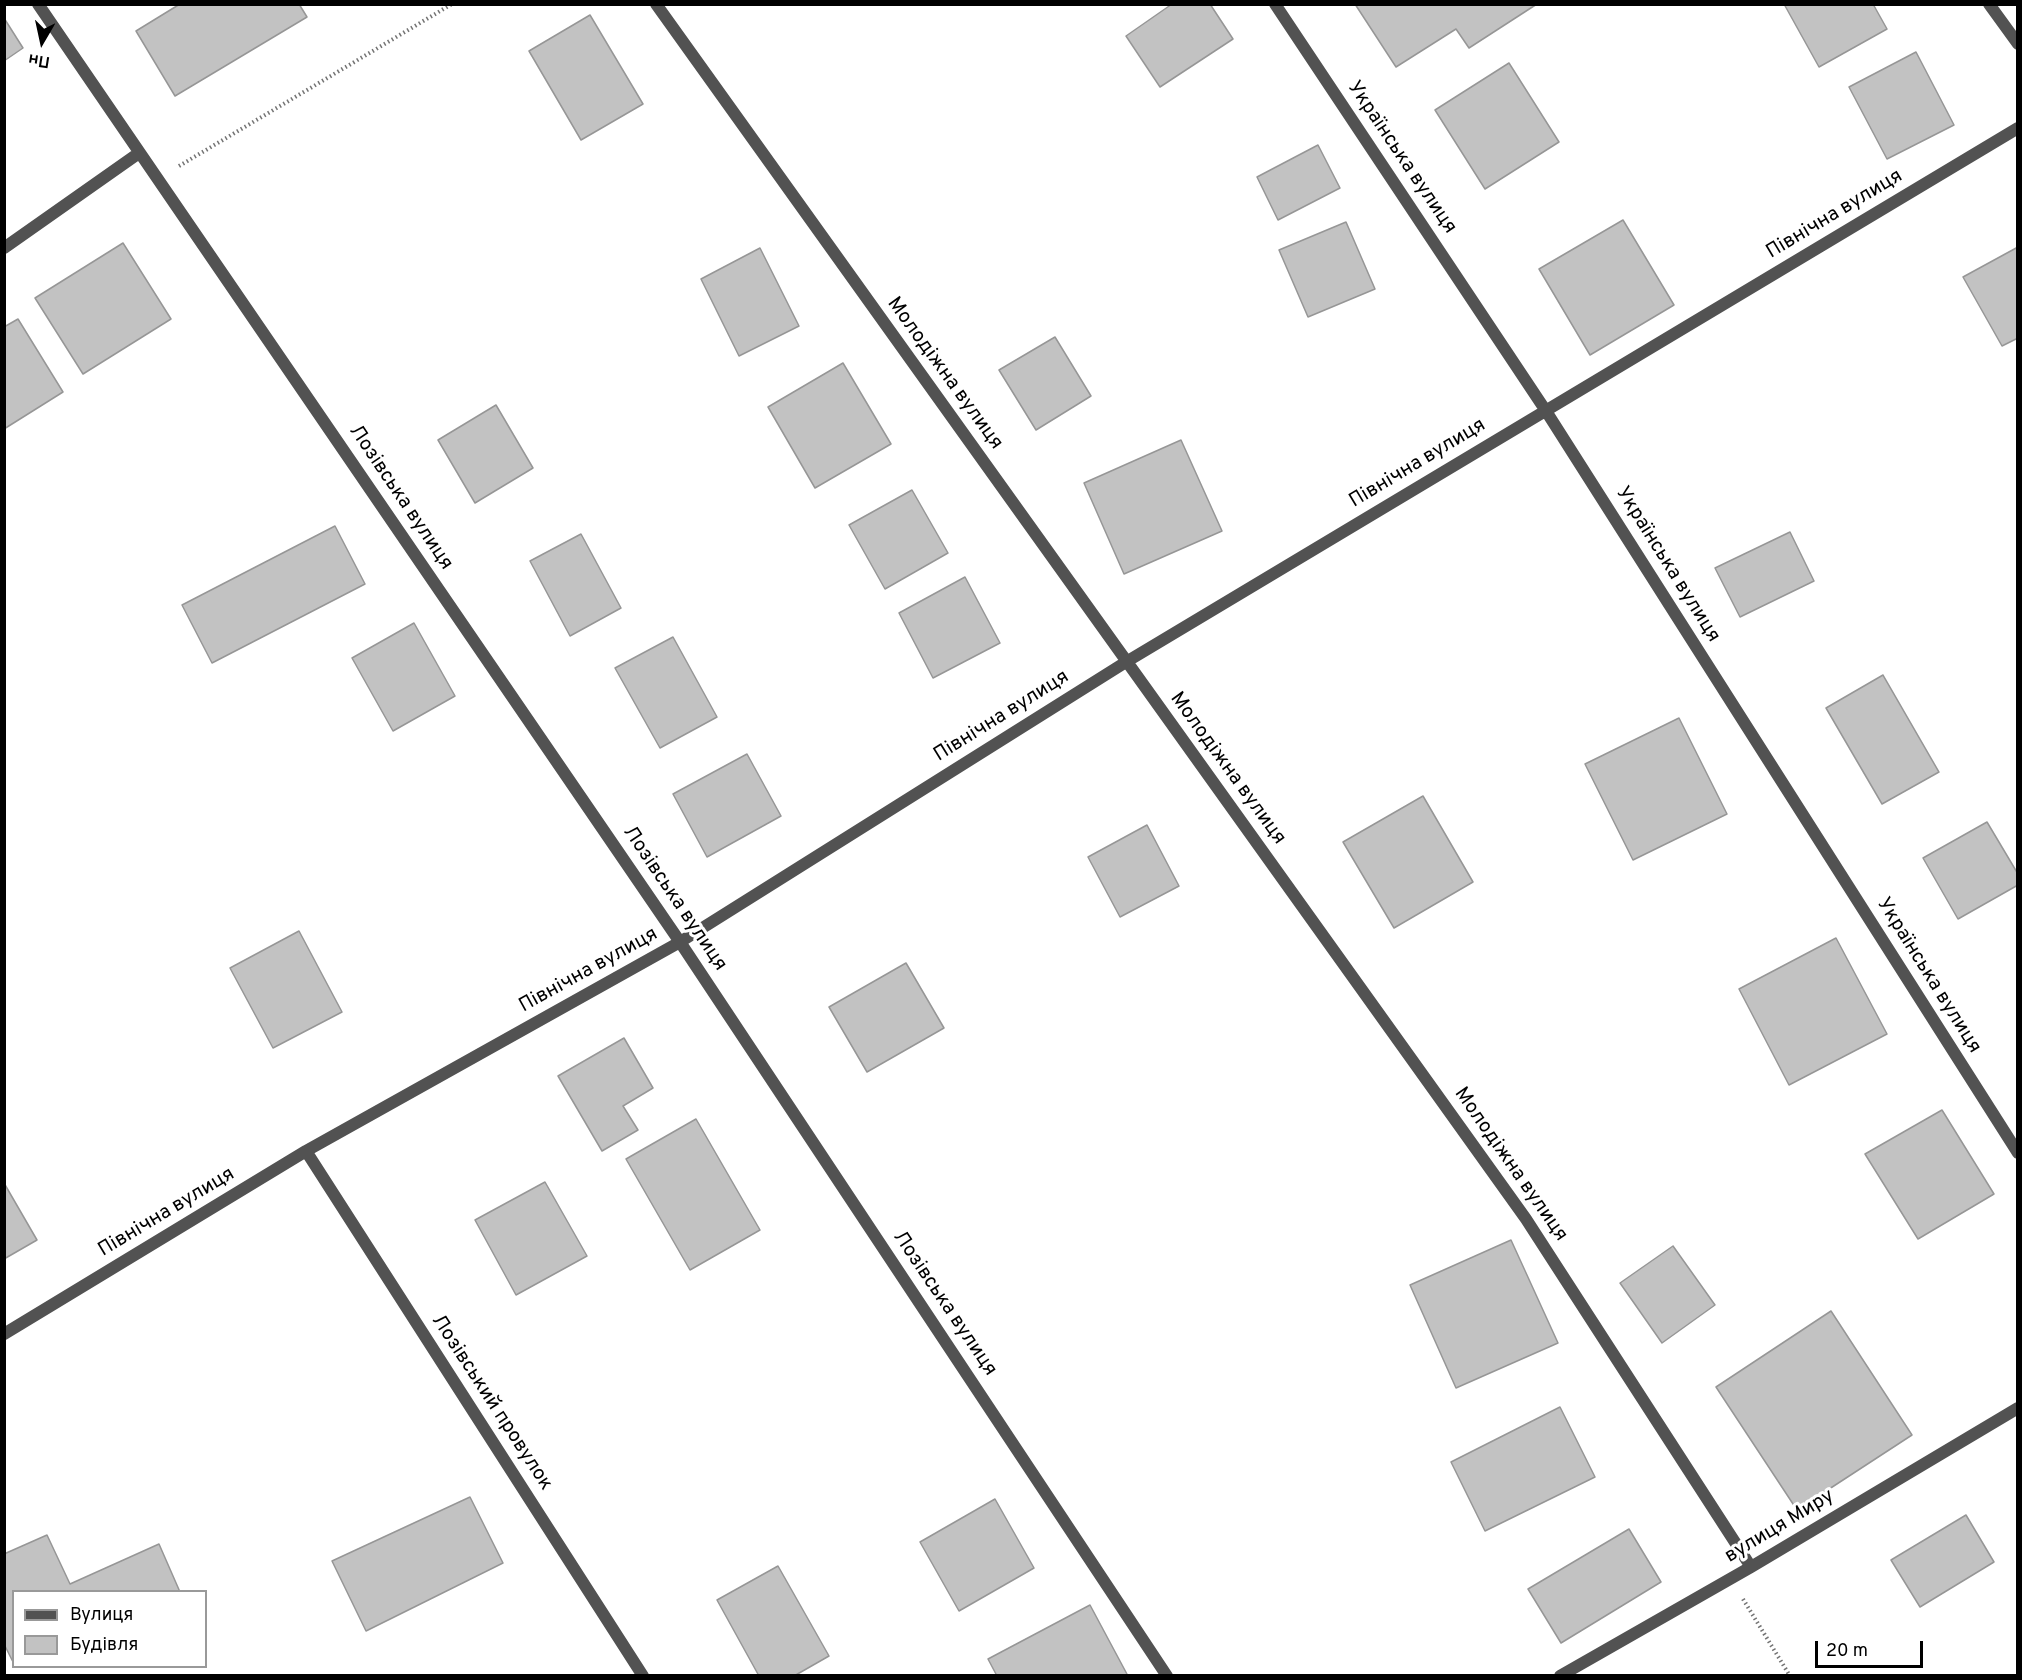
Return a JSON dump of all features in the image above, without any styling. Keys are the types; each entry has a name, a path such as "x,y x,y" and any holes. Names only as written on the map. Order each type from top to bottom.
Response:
{"street":[{"name":"Лозівська вулиця","path":"38,4 680,942 1167,1676"},
{"name":"Молодіжна вулиця","path":"656,4 1526,1219 1751,1567"},
{"name":"Українська вулиця","path":"1275,4 1546,411 2018,1153"},
{"path":"1989,4 2018,44"},
{"name":"Північна вулиця","path":"4,1334 306,1151 680,942 1126,662 2018,128"},
{"path":"4,248 139,153"},
{"name":"Лозівський провулок","path":"306,1151 643,1676"},
{"name":"вулиця Миру","path":"1560,1676 1731,1579 2018,1408"}],"path":[{"path":"158,178 452,4"},
{"path":"1731,1579 1790,1676"}],"building":[{"path":"180,4 299,4 307,17 175,96 136,31"},
{"path":"1172,4 1210,4 1233,39 1160,87 1126,36"},
{"path":"1355,4 1537,4 1469,48 1456,29 1396,67"},
{"path":"1784,4 1873,4 1887,29 1819,67"},
{"path":"590,15 643,104 581,140 529,51"},
{"path":"4,18 23,48 4,61"},
{"path":"1916,52 1954,125 1887,159 1849,87"},
{"path":"1509,63 1559,142 1485,189 1435,110"},
{"path":"1318,145 1340,188 1278,220 1257,177"},
{"path":"1623,220 1674,305 1590,355 1539,269"},
{"path":"1346,222 1375,289 1308,317 1279,250"},
{"path":"123,243 171,319 83,374 35,298"},
{"path":"2018,247 2018,338 2002,346 1963,277"},
{"path":"760,248 799,326 739,356 701,279"},
{"path":"18,319 63,392 4,429 4,327"},
{"path":"1055,337 1091,396 1036,430 999,370"},
{"path":"843,363 891,444 815,488 768,407"},
{"path":"496,405 533,468 475,503 438,440"},
{"path":"1181,440 1222,531 1124,574 1084,483"},
{"path":"912,490 948,553 885,589 849,525"},
{"path":"335,526 365,584 212,663 182,605"},
{"path":"1790,532 1814,581 1740,617 1715,568"},
{"path":"581,534 621,608 570,636 530,561"},
{"path":"965,577 1000,643 933,678 899,613"},
{"path":"414,623 455,696 393,731 352,658"},
{"path":"673,637 717,717 660,748 615,668"},
{"path":"1883,675 1939,772 1882,804 1826,708"},
{"path":"1679,718 1727,814 1633,860 1585,764"},
{"path":"747,754 781,816 707,857 673,794"},
{"path":"1423,796 1473,882 1394,928 1343,842"},
{"path":"1987,822 2018,874 2018,885 1958,919 1923,858"},
{"path":"1147,825 1179,886 1120,917 1088,857"},
{"path":"299,931 342,1012 273,1048 230,968"},
{"path":"1836,938 1887,1034 1789,1085 1739,989"},
{"path":"906,963 944,1028 867,1072 829,1007"},
{"path":"624,1038 653,1088 623,1106 638,1130 602,1151 558,1076"},
{"path":"1942,1110 1994,1194 1918,1239 1865,1154"},
{"path":"696,1119 760,1230 690,1270 626,1159"},
{"path":"545,1182 587,1256 516,1295 475,1220"},
{"path":"4,1183 37,1240 4,1259"},
{"path":"1511,1240 1558,1343 1456,1388 1410,1285"},
{"path":"1673,1246 1715,1305 1662,1343 1620,1283"},
{"path":"1831,1311 1912,1435 1797,1510 1716,1387"},
{"path":"1560,1407 1595,1477 1485,1531 1451,1462"},
{"path":"470,1497 503,1563 366,1631 332,1561"},
{"path":"995,1499 1034,1568 959,1611 920,1542"},
{"path":"1966,1515 1994,1562 1920,1607 1891,1560"},
{"path":"1629,1529 1661,1582 1561,1643 1528,1589"},
{"path":"47,1535 70,1584 159,1544 179,1590 12,1590 12,1660 4,1644 4,1554"},
{"path":"778,1566 829,1656 794,1676 759,1676 717,1600"},
{"path":"1090,1605 1128,1676 997,1676 988,1659"}]}
